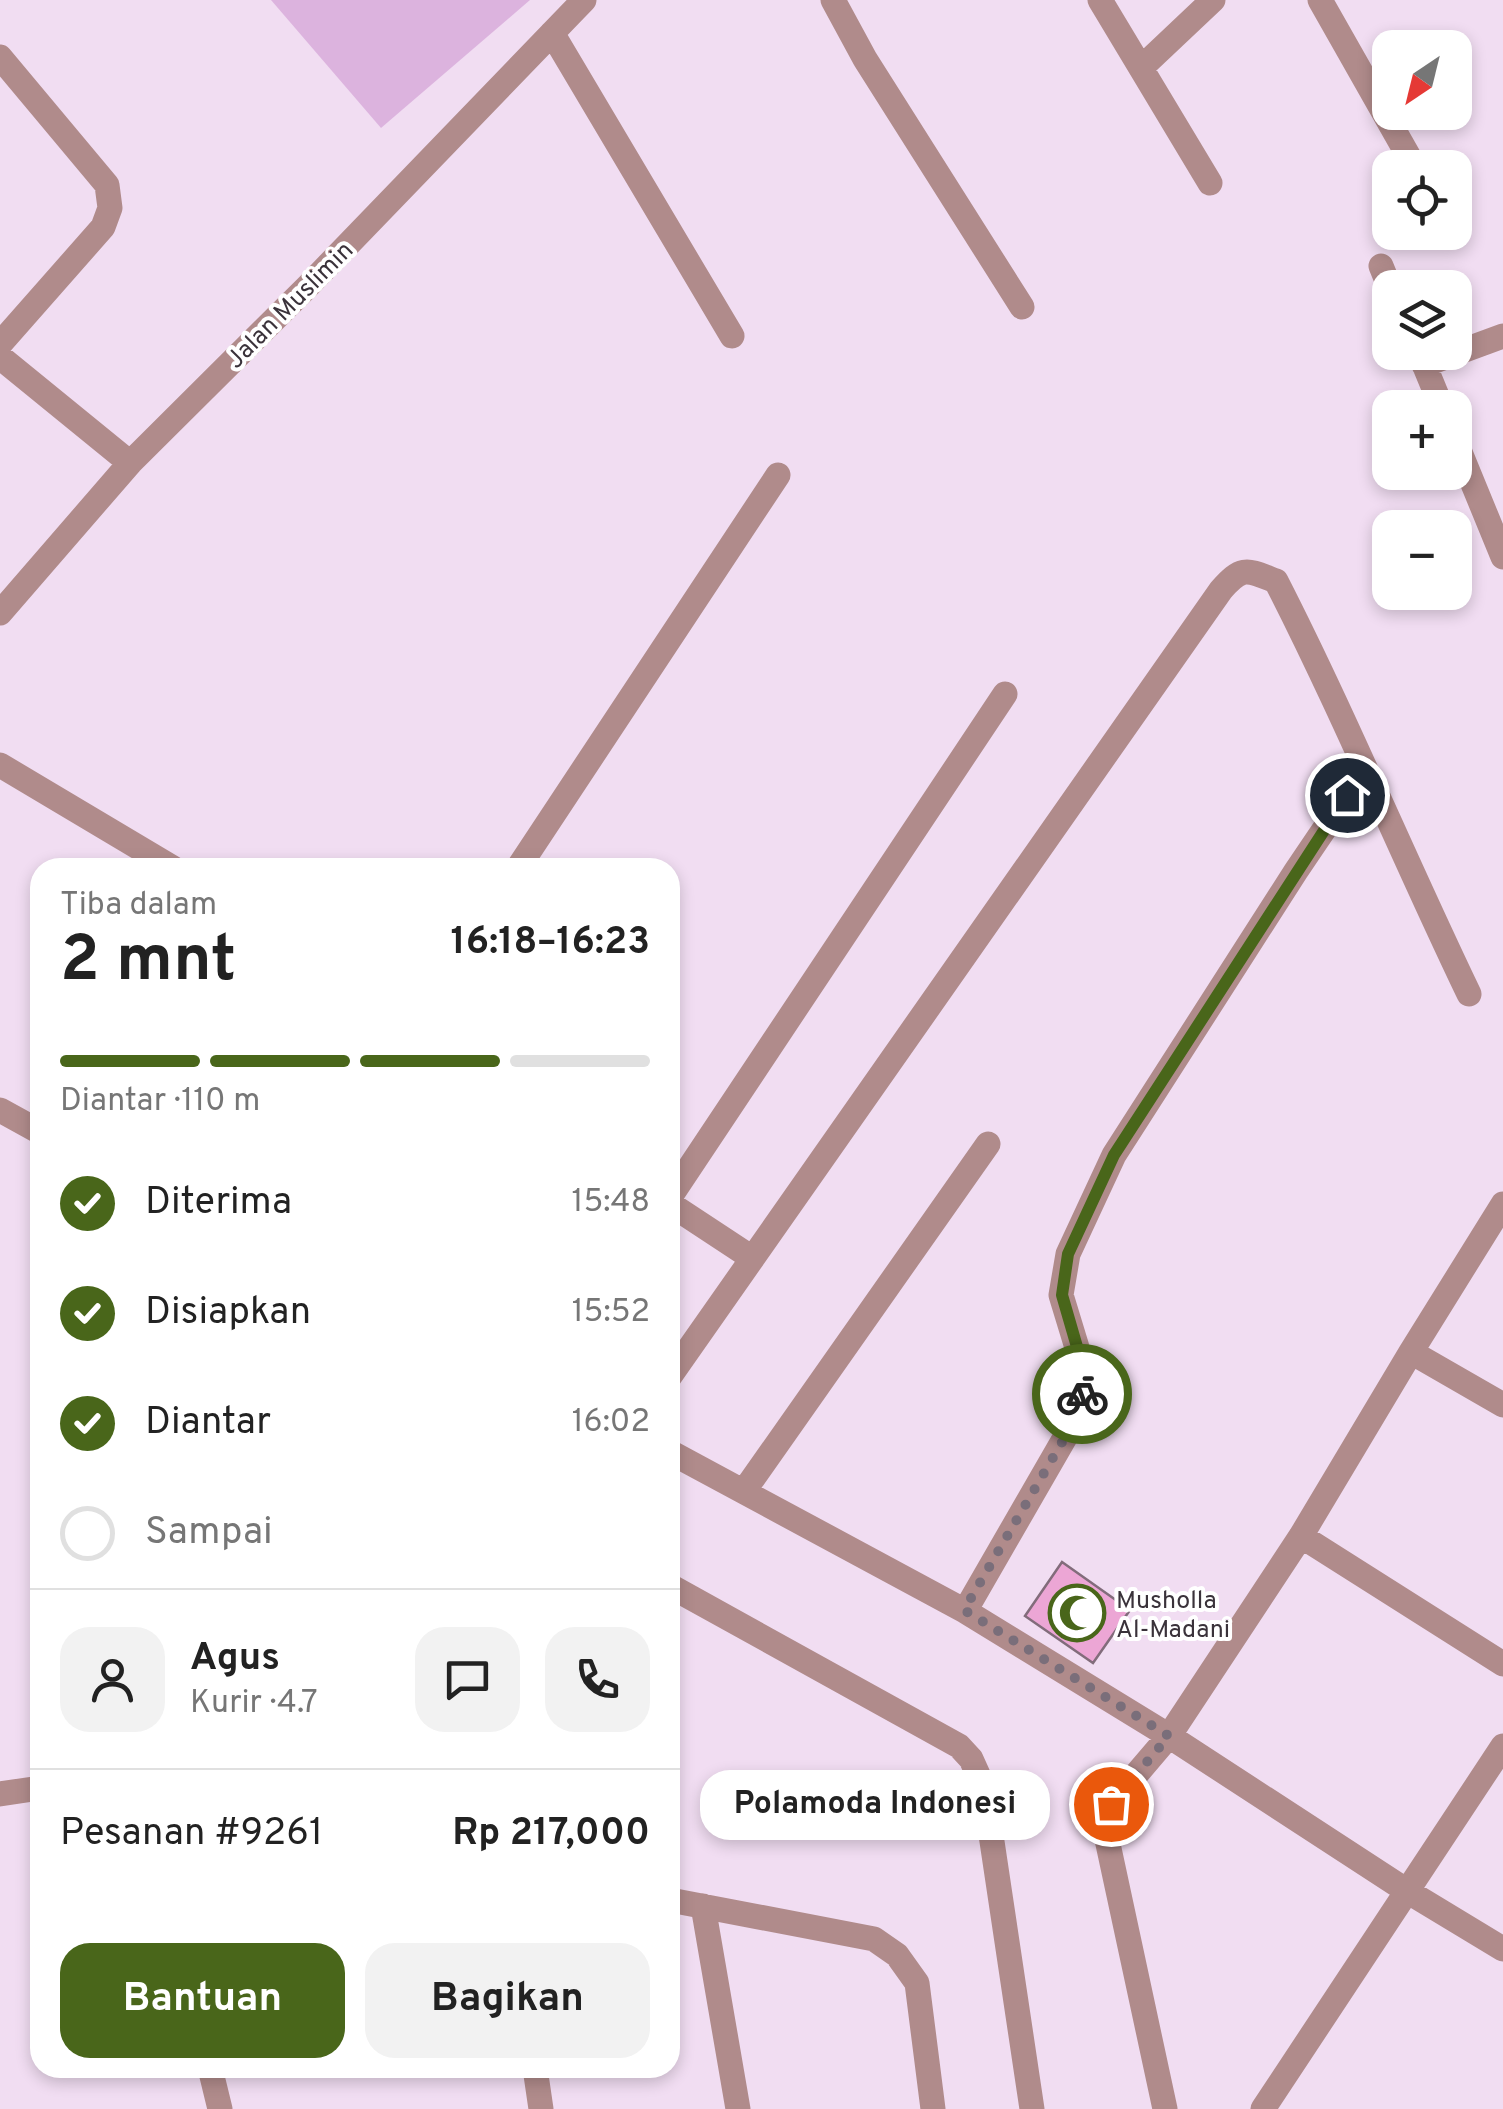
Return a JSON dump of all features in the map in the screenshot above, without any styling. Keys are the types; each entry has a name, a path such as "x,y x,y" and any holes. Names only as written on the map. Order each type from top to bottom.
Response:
{"street":[{"name":"Jalan Muslimin","path":"0,613 130,463 308,286 584,0"},
{"path":"833,0 865,60 1022,308"},
{"path":"1100,0 1210,183"},
{"path":"1141,68 1213,0"},
{"path":"1320,0 1405,150"},
{"path":"552,33 732,336"},
{"path":"0,58 107,185 110,208 103,227 0,344"},
{"path":"1472,345 1503,336"},
{"path":"0,357 130,463"},
{"path":"525,858 778,476"},
{"path":"1472,481 1503,557"},
{"path":"680,1362 1236,574 1248,571 1276,581 1469,994"},
{"path":"680,1186 1005,694"},
{"path":"0,765 156,858"},
{"path":"964,1610 1082,1408 1082,1364 1062,1295 1068,1254 1114,1155 1364,769"},
{"path":"0,1110 30,1126"},
{"path":"744,1491 988,1144"},
{"path":"1165,2109 1105,1830 1111,1804 1169,1736 1302,1536 1503,1204"},
{"path":"680,1208 752,1258"},
{"path":"1411,1352 1503,1405"},
{"path":"680,1457 964,1610 1503,1949"},
{"path":"1302,1536 1503,1664"},
{"path":"680,1592 959,1746 972,1759 984,1788 1032,2109"},
{"path":"1263,2109 1503,1746"},
{"path":"0,1794 30,1790"},
{"path":"680,1902 874,1939 897,1955 917,1983 933,2109"},
{"path":"703,1906 738,2109"},
{"path":"212,2078 220,2109"},
{"path":"536,2078 541,2109"}],"shaded area":[{"path":"271,0 530,0 381,128"}],"building":[{"name":"Musholla Al-Madani","path":"1062,1562 1130,1610 1093,1663 1025,1616"}],"way so far":[{"path":"1082,1394 1082,1408 964,1610 1169,1736 1111,1804"}],"place":[{"name":"Musholla Al-Madani","path":"1077,1613"},
{"name":"Polamoda Indonesi","path":"1111,1804"}],"route":[{"path":"1082,1394 1082,1364 1062,1295 1068,1254 1114,1155 1347,795"}]}
